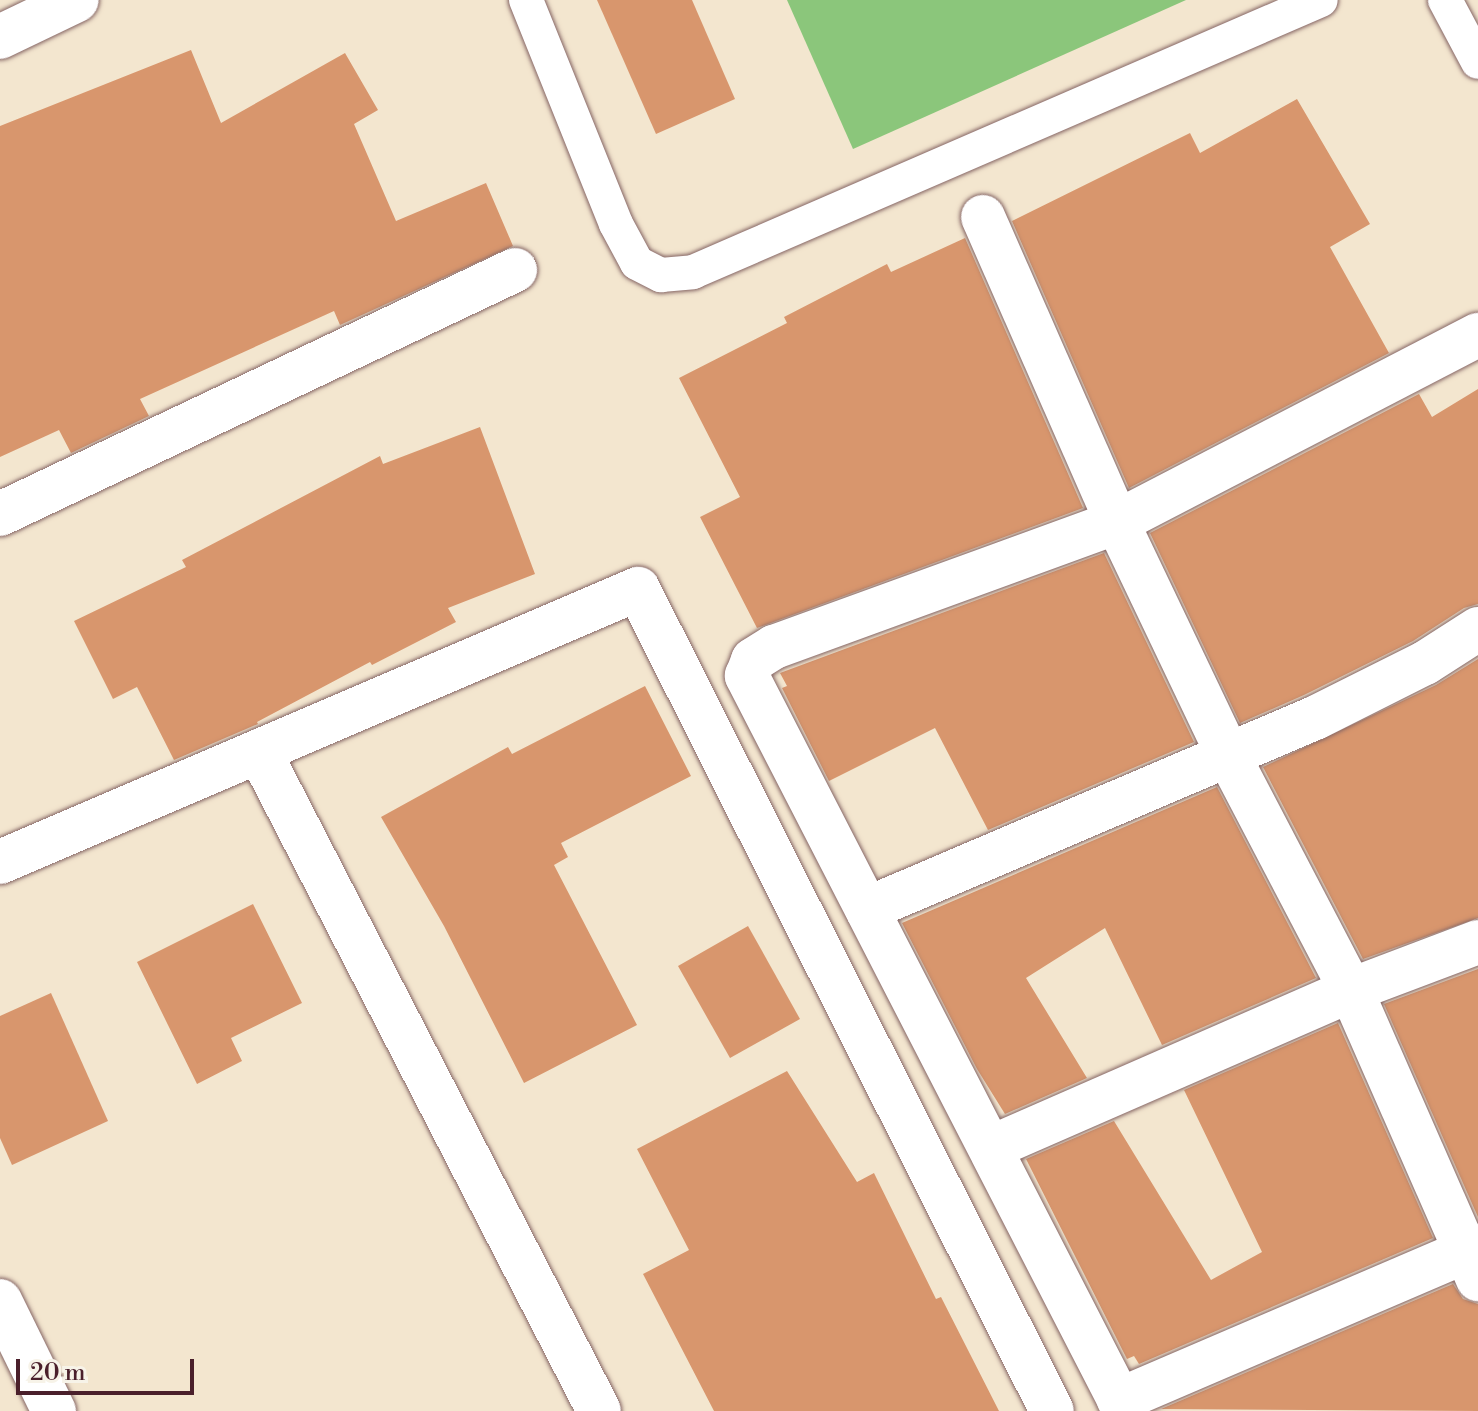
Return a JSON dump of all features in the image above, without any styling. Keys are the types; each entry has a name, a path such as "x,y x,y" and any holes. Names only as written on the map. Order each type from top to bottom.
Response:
{"street":[{"path":"0,37 77,0"},
{"path":"983,217 1117,522 1227,753 1351,990 1473,1259 1122,1405 992,1147 747,676 753,660 774,647 1117,522 1478,335"},
{"path":"0,514 515,270"},
{"path":"0,862 638,589 1052,1411"},
{"path":"867,909 1315,718 1425,663 1478,629"},
{"path":"259,751 599,1411"},
{"path":"992,1147 1351,990 1478,942"},
{"path":"0,1301 54,1411"}],"lane":[{"path":"526,0 616,224 637,263 661,275 693,272 1321,0"},
{"path":"1445,0 1478,62"}],"green space":[{"path":"787,0 1186,0 853,149"}],"building":[{"path":"597,0 692,0 735,99 656,134"},
{"path":"191,50 221,123 345,53 378,110 354,124 396,221 486,183 513,246 340,325 334,311 140,399 149,416 71,453 59,430 0,457 0,126"},
{"path":"1297,99 1370,224 1330,247 1389,353 1129,488 1012,221 1190,133 1200,153"},
{"path":"965,238 1083,508 757,628 700,517 740,497 679,378 787,323 784,317 887,264 891,272"},
{"path":"1478,389 1478,604 1464,608 1413,641 1240,723 1150,533 1419,394 1432,417"},
{"path":"480,427 535,574 448,608 456,622 372,665 370,662 258,724 174,760 137,687 113,699 74,621 186,567 182,560 380,456 383,464"},
{"path":"1104,553 1194,742 988,830 935,728 829,781 782,688 787,686 780,673"},
{"path":"1478,659 1478,918 1363,959 1263,767 1436,685"},
{"path":"645,686 691,776 561,843 568,857 554,865 637,1025 524,1083 444,926 381,817 508,747 512,754"},
{"path":"1217,787 1316,978 1162,1045 1105,928 1026,978 1087,1078 1005,1114 977,1069 902,923"},
{"path":"253,904 302,1003 231,1038 242,1061 197,1084 137,962"},
{"path":"748,926 800,1019 730,1058 678,966"},
{"path":"1478,969 1478,1217 1384,1004"},
{"path":"51,993 108,1121 12,1165 0,1138 0,1016"},
{"path":"1338,1023 1433,1238 1139,1364 1134,1356 1127,1359 1026,1159 1114,1121 1211,1280 1262,1252 1184,1090"},
{"path":"787,1071 857,1182 874,1173 936,1299 941,1297 999,1411 714,1411 643,1274 689,1250 637,1149"},
{"path":"1453,1284 1463,1299 1478,1304 1478,1411 1161,1409"}]}
